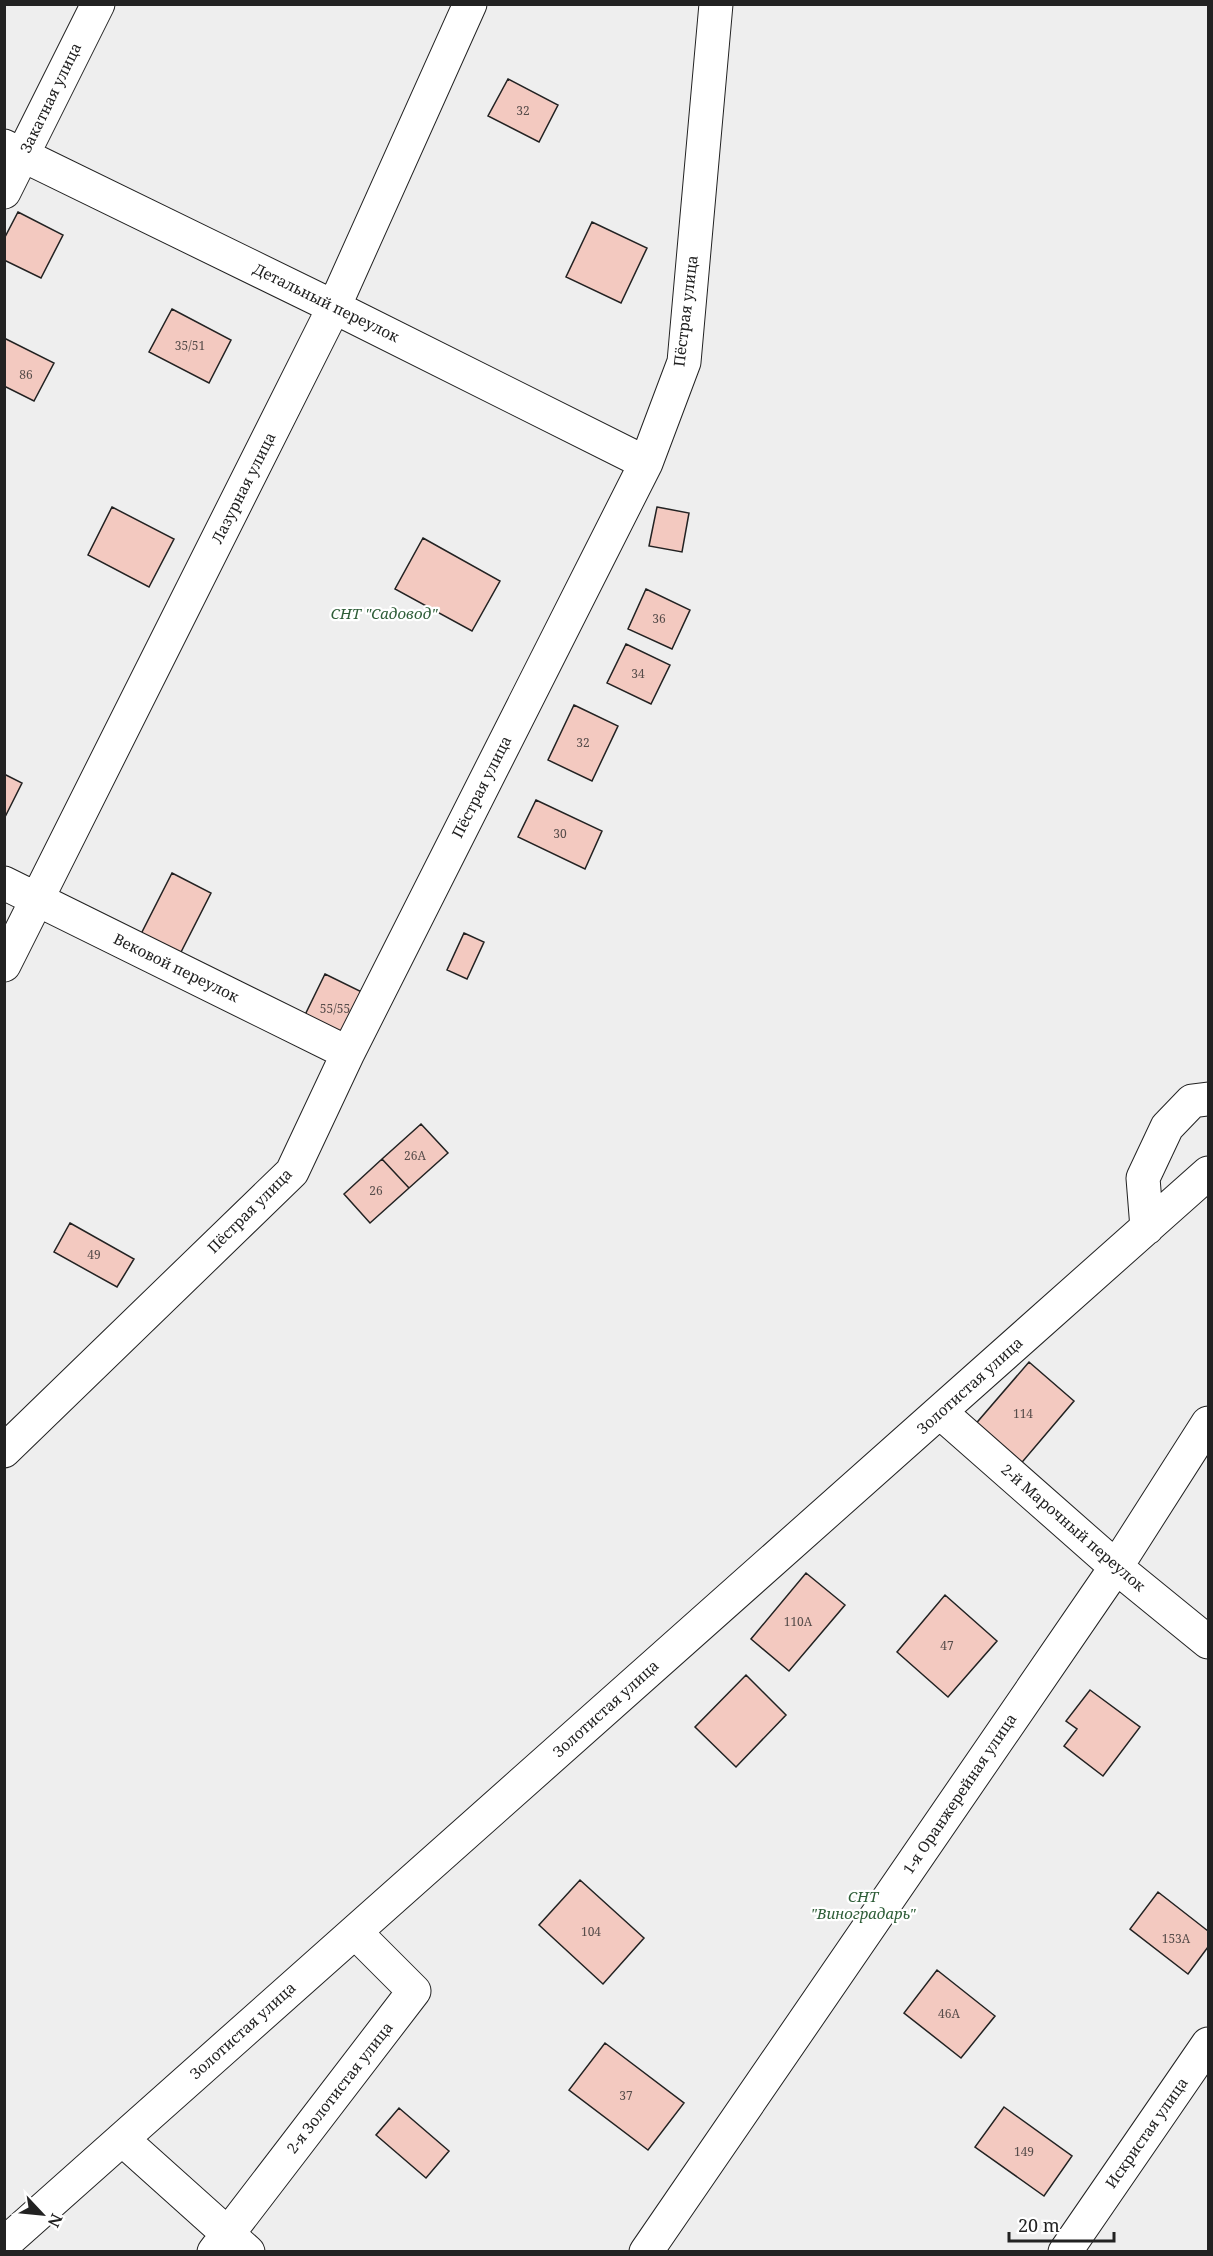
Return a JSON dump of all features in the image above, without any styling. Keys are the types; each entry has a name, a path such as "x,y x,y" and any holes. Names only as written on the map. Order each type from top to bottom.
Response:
{"street":[{"name":"Закатная улица","path":"4,192 14,150 98,4"},
{"name":"Лазурная улица","path":"4,965 334,307 470,4"},
{"name":"Пёстрая улица","path":"4,1451 292,1172 348,1053 646,463 684,362 716,4"},
{"name":"Детальный переулок","path":"14,150 646,463"},
{"name":"Вековой переулок","path":"4,883 348,1053"},
{"path":"1147,1228 1143,1178 1167,1127 1192,1101 1209,1099"},
{"name":"Золотистая улица","path":"4,2244 1209,1173"},
{"name":"2-й Марочный переулок","path":"940,1412 1116,1567 1209,1642"},
{"name":"1-я Оранжерейная улица","path":"646,2252 1116,1567 1209,1423"},
{"name":"2-я Золотистая улица","path":"229,2246 414,1991 355,1932"},
{"name":"Искристая улица","path":"1065,2252 1209,2044"},
{"path":"122,2139 229,2246"}],"green space":[{"path":"5,5 1208,5 1208,2251 5,2252"}],"building":[{"path":"508,79 558,105 539,142 488,116"},
{"path":"18,212 63,235 41,278 4,260 4,239"},
{"path":"592,222 647,248 621,303 566,277"},
{"path":"172,309 231,340 209,383 149,352"},
{"path":"4,338 54,363 34,401 4,386"},
{"path":"112,507 174,539 149,587 88,555"},
{"path":"657,507 689,513 682,552 649,546"},
{"path":"423,538 500,581 472,631 395,589"},
{"path":"646,589 690,610 672,649 628,629"},
{"path":"626,644 670,665 651,704 607,683"},
{"path":"574,705 618,726 592,781 548,760"},
{"path":"4,774 22,783 4,819"},
{"path":"536,800 602,831 585,869 518,837"},
{"path":"172,873 211,893 179,956 140,936"},
{"path":"464,933 484,942 467,979 447,970"},
{"path":"325,974 370,996 346,1045 301,1023"},
{"path":"421,1124 448,1153 409,1188 382,1159"},
{"path":"382,1159 409,1188 370,1223 344,1194"},
{"path":"70,1223 134,1259 117,1287 54,1252"},
{"path":"1029,1362 1074,1401 1018,1467 973,1427"},
{"path":"806,1573 845,1605 789,1671 751,1639"},
{"path":"945,1595 997,1641 948,1697 897,1652"},
{"path":"746,1675 786,1715 736,1767 695,1727"},
{"path":"1090,1690 1140,1727 1103,1776 1064,1746 1077,1729 1066,1721"},
{"path":"580,1880 644,1938 603,1984 539,1925"},
{"path":"1158,1892 1208,1931 1208,1947 1188,1974 1130,1929"},
{"path":"937,1970 995,2016 961,2058 904,2013"},
{"path":"605,2043 684,2103 648,2150 569,2090"},
{"path":"1004,2107 1072,2156 1044,2196 975,2147"},
{"path":"399,2108 449,2151 426,2178 376,2135"}],"park label":[{"name":"СНТ \"Садовод\"","path":"384,614"},
{"name":"СНТ \"Виноградарь\"","path":"863,1906"}]}
